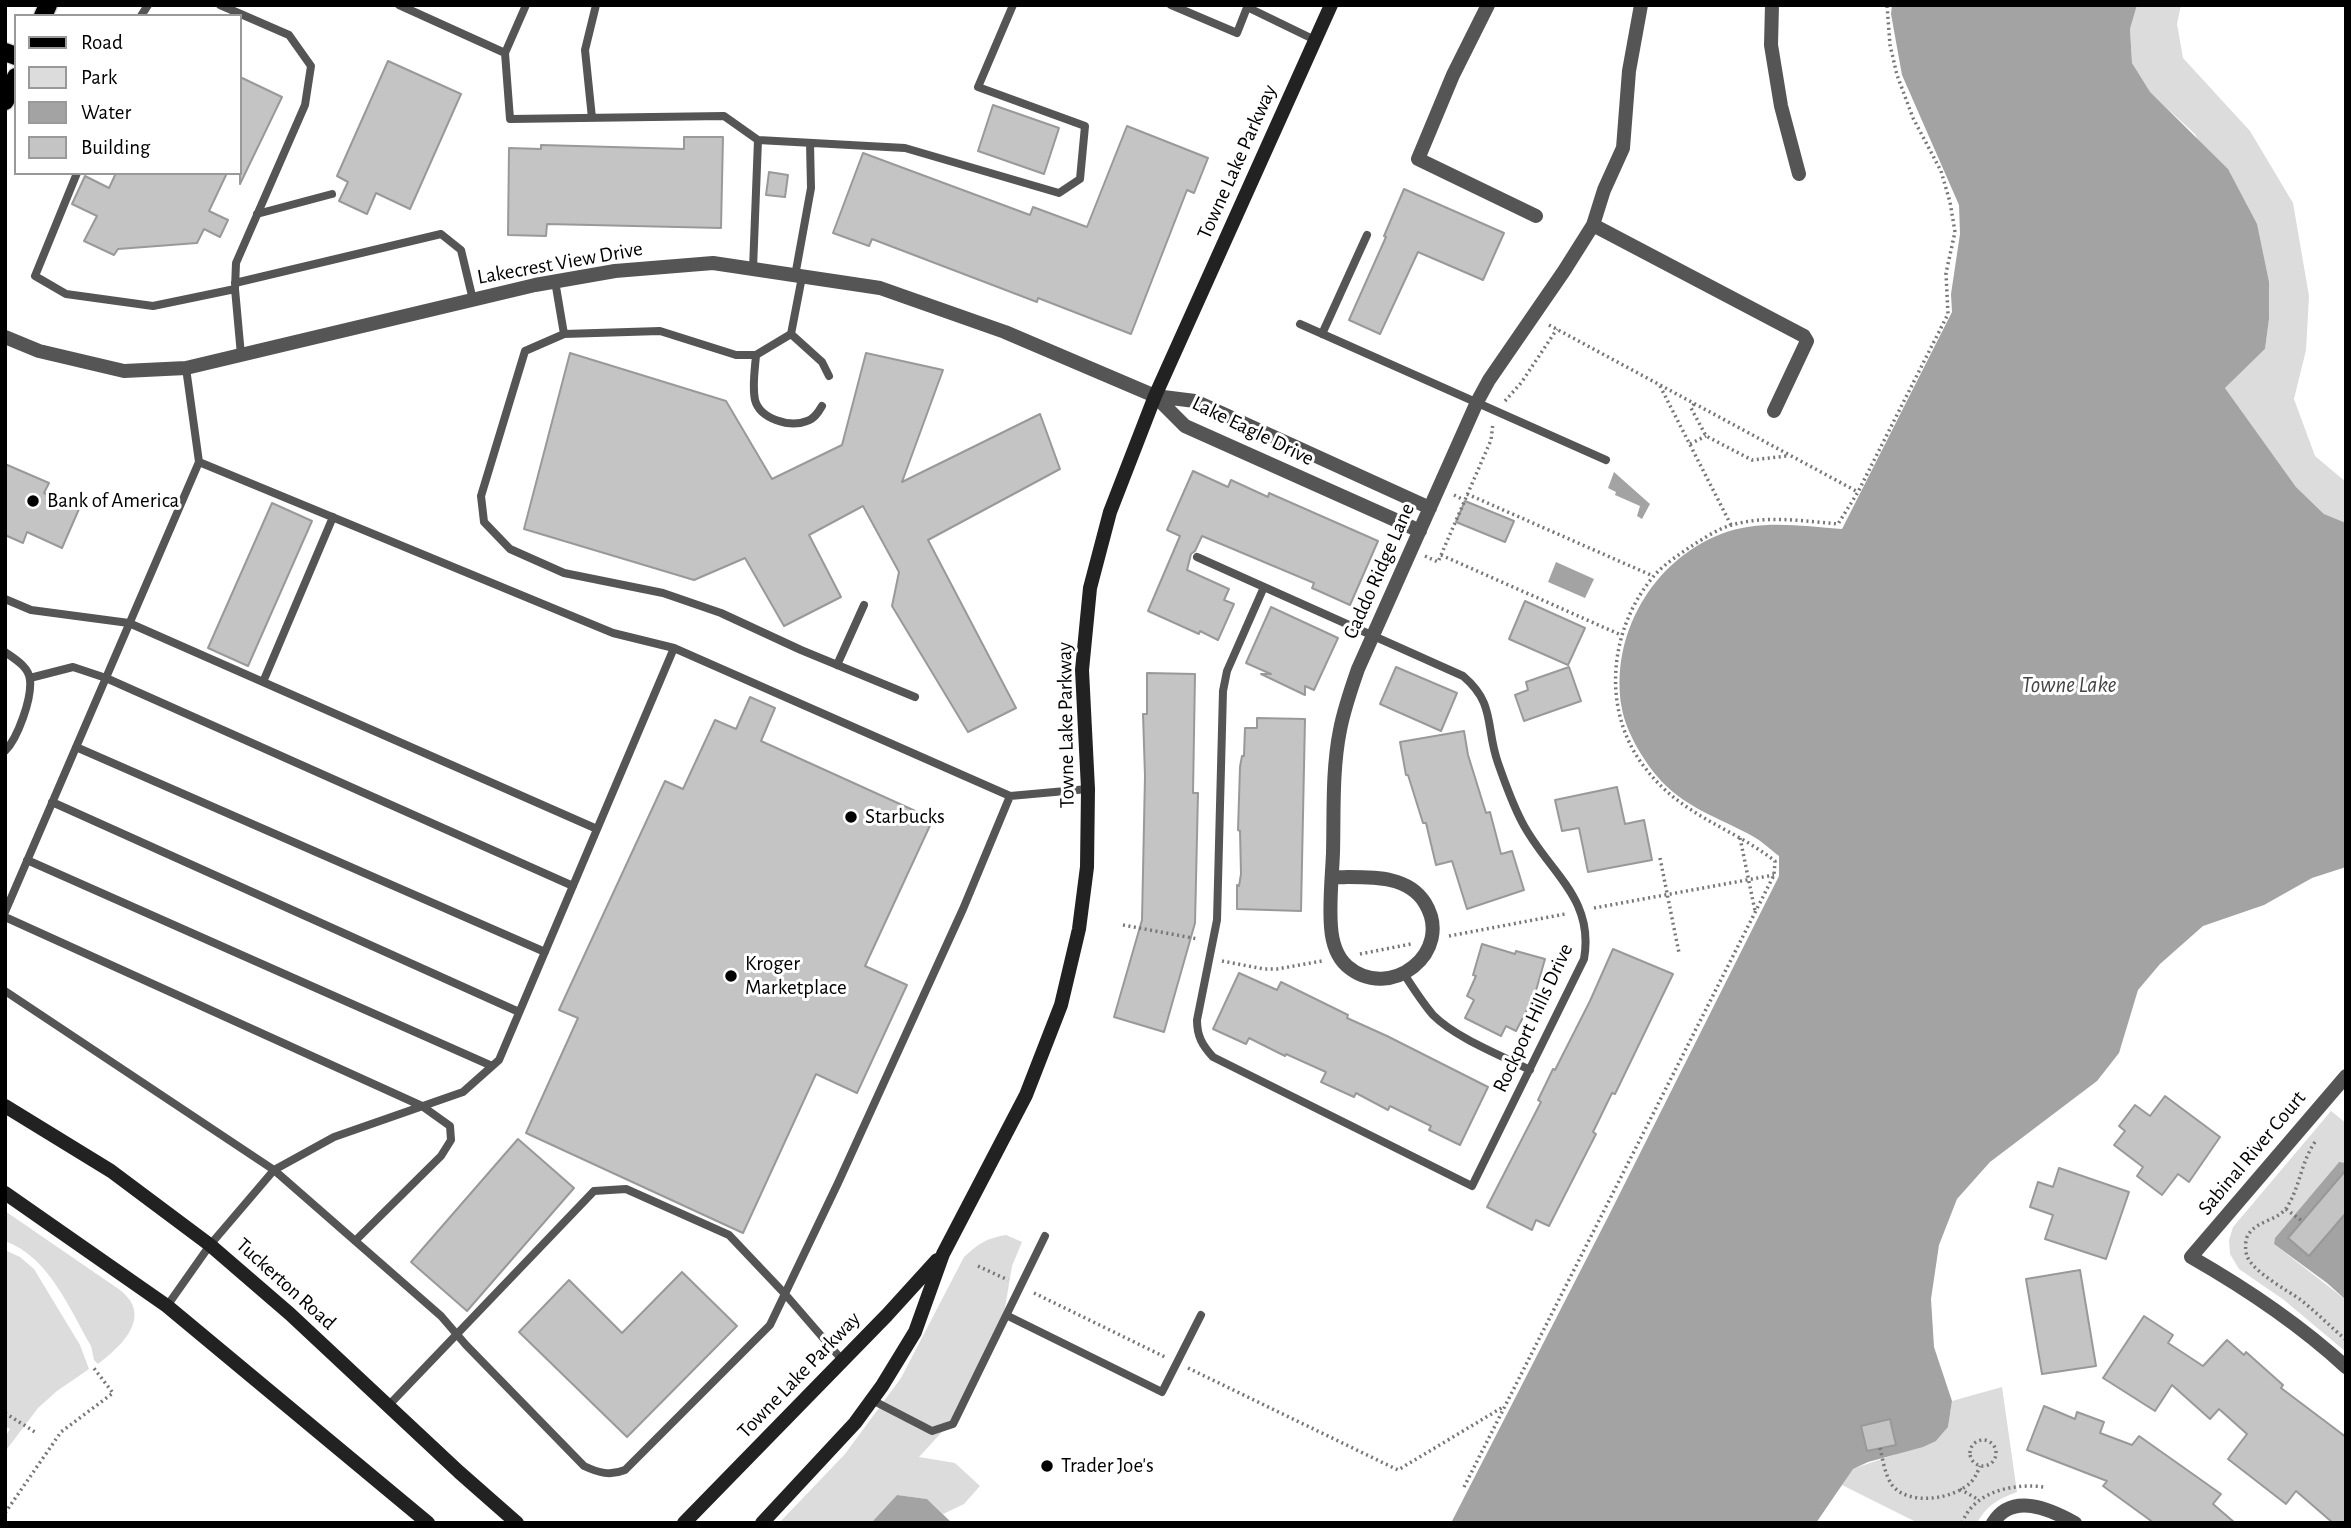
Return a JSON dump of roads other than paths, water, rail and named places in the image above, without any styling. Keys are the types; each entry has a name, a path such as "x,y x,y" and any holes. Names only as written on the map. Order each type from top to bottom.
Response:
{"main road":[{"path":"5,101 14,81"}],"street":[{"name":"Towne Lake Parkway","path":"762,1523 818,1465 872,1401 915,1332 943,1254 1026,1094 1061,1005 1079,929 1085,879 1088,789 1082,670 1090,588 1110,512 1155,396 1331,5"},
{"path":"1488,5 1452,75 1418,159 1536,216"},
{"name":"Caddo Ridge Lane","path":"1404,974 1384,979 1365,976 1347,965 1335,948 1331,927 1335,772 1348,697 1477,402 1593,225 1604,190 1623,148 1629,71 1641,5"},
{"path":"1772,5 1771,45 1781,106 1799,174"},
{"path":"1593,225 1804,336 1807,341 1774,411"},
{"name":"Lakecrest View Drive","path":"5,337 39,351 124,371 186,368 555,281 615,271 713,263 880,288 1005,332 1155,396"},
{"name":"Lake Eagle Drive","path":"1155,396 1195,401 1430,508"},
{"name":"Lake Eagle Drive","path":"1155,396 1185,426 1420,531"},
{"path":"1332,877 1386,878 1409,886 1425,902 1432,921 1431,940 1422,960 1404,974"},
{"name":"Sabinal River Court","path":"2346,1076 2191,1257 2251,1292 2298,1325 2346,1367"},
{"name":"Tuckerton Road","path":"5,1107 111,1171 210,1245 290,1314 458,1472 517,1523"},
{"path":"5,1193 167,1306 428,1523"},
{"name":"Towne Lake Parkway","path":"684,1523 843,1361 943,1254"},
{"path":"1993,1523 1997,1516 2014,1506 2045,1508 2075,1523"}],"lane":[{"path":"220,5 241,14"},
{"path":"399,5 505,53"},
{"path":"526,5 505,53 510,119 724,116 758,140 905,148 1059,193 1080,179 1085,127 978,87 1013,5"},
{"path":"592,118 585,50 596,5"},
{"path":"1171,5 1237,33 1247,6 1315,40"},
{"path":"241,355 235,286 236,263 305,105 311,66 289,35 242,15"},
{"path":"753,269 758,140"},
{"path":"791,334 811,188 810,143"},
{"path":"76,175 35,276 65,294 153,306 441,234 461,250 473,300"},
{"path":"257,214 332,194"},
{"path":"1322,334 1367,235"},
{"path":"555,281 564,334"},
{"path":"1300,324 1606,460"},
{"path":"791,334 756,355 736,355 660,331 564,334 525,351 481,496 484,522 510,549 564,573 663,593 721,613 915,697"},
{"path":"791,334 822,362 829,376"},
{"path":"756,355 755,402 763,413 780,422 799,423 809,421 817,415 822,406"},
{"path":"5,912 199,462 186,368"},
{"path":"199,462 613,633 674,648 1010,796 1088,789"},
{"path":"263,682 333,517"},
{"name":"Rockport Hills Drive","path":"1197,557 1463,676 1477,687 1486,704 1495,755 1522,824 1573,896 1585,922 1587,940 1584,959 1472,1186 1213,1056 1202,1046 1197,1033 1197,1020 1214,942 1217,907 1223,691 1227,671 1264,587"},
{"path":"5,599 31,610 129,623 597,829"},
{"path":"837,665 864,604"},
{"path":"167,1306 210,1245 274,1170 334,1137 463,1091 499,1060 674,648"},
{"path":"5,652 21,663 30,678 28,702 12,744 5,751"},
{"path":"30,678 73,667 106,678 573,886"},
{"path":"76,747 545,952"},
{"path":"5,991 274,1170 441,1316 456,1335 584,1466 599,1473 616,1474 625,1470 771,1325 946,946 1010,796"},
{"path":"52,803 519,1012"},
{"path":"27,860 492,1066"},
{"path":"5,917 422,1106 450,1126 452,1140 441,1156 355,1241"},
{"path":"1404,974 1435,1017 1455,1031 1530,1070"},
{"path":"388,1406 594,1191 626,1189 729,1235 843,1361"},
{"path":"872,1401 932,1431 953,1423 1008,1316 1045,1236"},
{"path":"1008,1316 1162,1392 1201,1315"}],"water":[{"name":"Towne Lake","path":"1892,5 2137,5 2130,29 2132,63 2150,92 2228,169 2257,224 2269,282 2269,319 2265,349 2225,388 2296,487 2324,514 2346,523 2346,867 2312,878 2264,905 2203,926 2160,964 2138,990 2119,1053 2097,1081 1990,1162 1957,1199 1939,1245 1931,1299 1934,1347 1952,1401 1948,1427 1936,1441 1853,1469 1816,1523 1451,1523 1779,876 1779,856 1754,837 1678,796 1656,775 1640,752 1622,709 1622,655 1629,629 1656,582 1675,562 1696,546 1721,534 1766,525 1842,529 1952,312 1951,294 1960,234 1959,205 1902,75 1891,14"},
{"path":"1614,472 1650,504 1642,519 1637,516 1640,506 1615,495 1616,492 1608,488"},
{"path":"1556,562 1594,579 1585,598 1548,582"},
{"path":"2339,1162 2346,1163 2346,1300 2274,1244 2275,1238"},
{"path":"897,1495 927,1499 952,1523 871,1523"}],"place":[{"name":"Bank of America","path":"33,501"},
{"name":"Starbucks","path":"851,817"},
{"name":"Kroger Marketplace","path":"731,976"},
{"name":"Trader Joe's","path":"1047,1466"}]}
